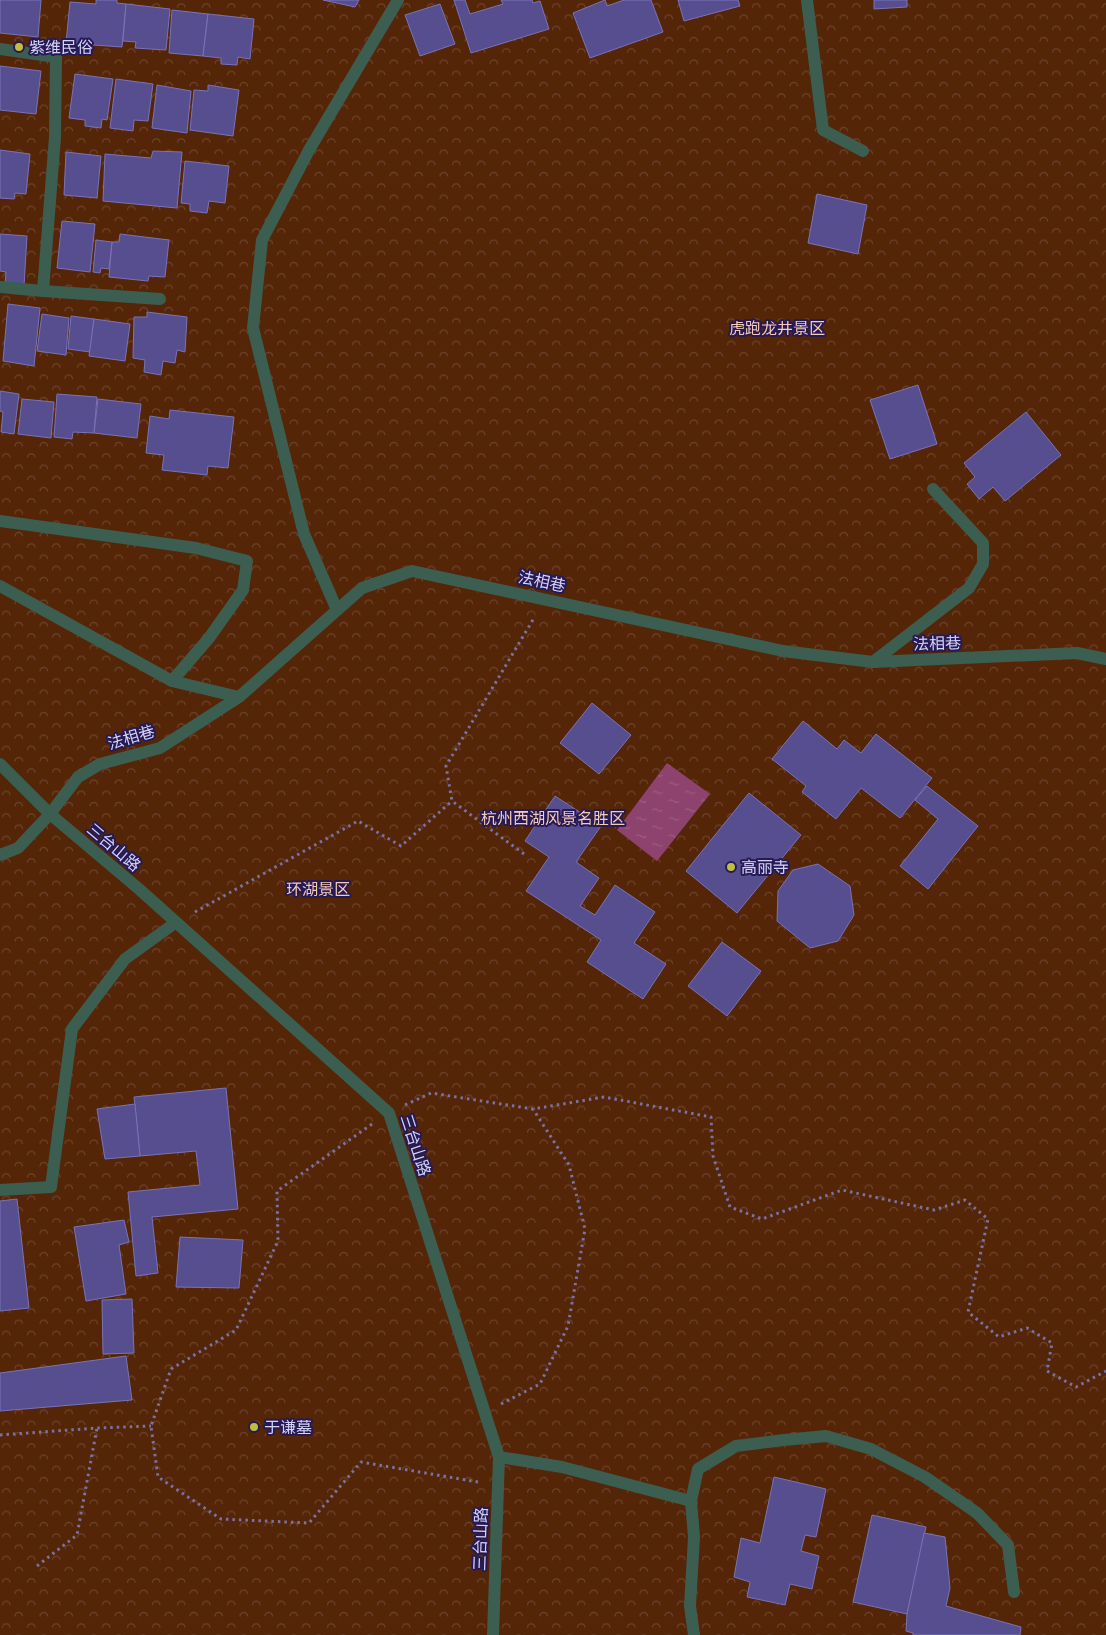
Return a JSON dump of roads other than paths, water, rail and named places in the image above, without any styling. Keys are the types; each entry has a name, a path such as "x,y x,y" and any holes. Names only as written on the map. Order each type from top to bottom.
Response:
{"street":[{"path":"336,610 304,534 254,328 262,240 309,150 398,0"},
{"path":"806,0 823,130 863,151"},
{"path":"0,49 56,57 54,137 43,291"},
{"path":"0,288 160,299"},
{"path":"872,662 969,588 983,564 983,543 932,489"},
{"path":"0,521 196,548 247,561 243,590 209,638 172,681"},
{"name":"法相巷","path":"0,854 18,848 50,814 78,777 100,764 160,748 239,698 362,588 412,571 546,598 783,651 872,662 1078,653 1106,659"},
{"path":"0,586 172,681 239,698"},
{"name":"三台山路","path":"0,764 50,814 139,889 389,1112 499,1457 494,1635"},
{"path":"0,1190 51,1187 72,1029 125,959 176,923"},
{"path":"694,1635 690,1606 694,1537 691,1501 698,1469 736,1446 826,1436 872,1449 926,1477 977,1513 1008,1545 1014,1592"},
{"path":"499,1457 562,1467 691,1501"}],"water":[{"path":"667,763 710,794 657,861 617,830"}],"place":[{"name":"紫维民俗","path":"19,47"},
{"name":"高丽寺","path":"731,867"},
{"name":"于谦墓","path":"254,1427"}],"park label":[{"name":"虎跑龙井景区","path":"777,328"},
{"name":"杭州西湖风景名胜区","path":"553,818"},
{"name":"环湖景区","path":"318,889"}]}
